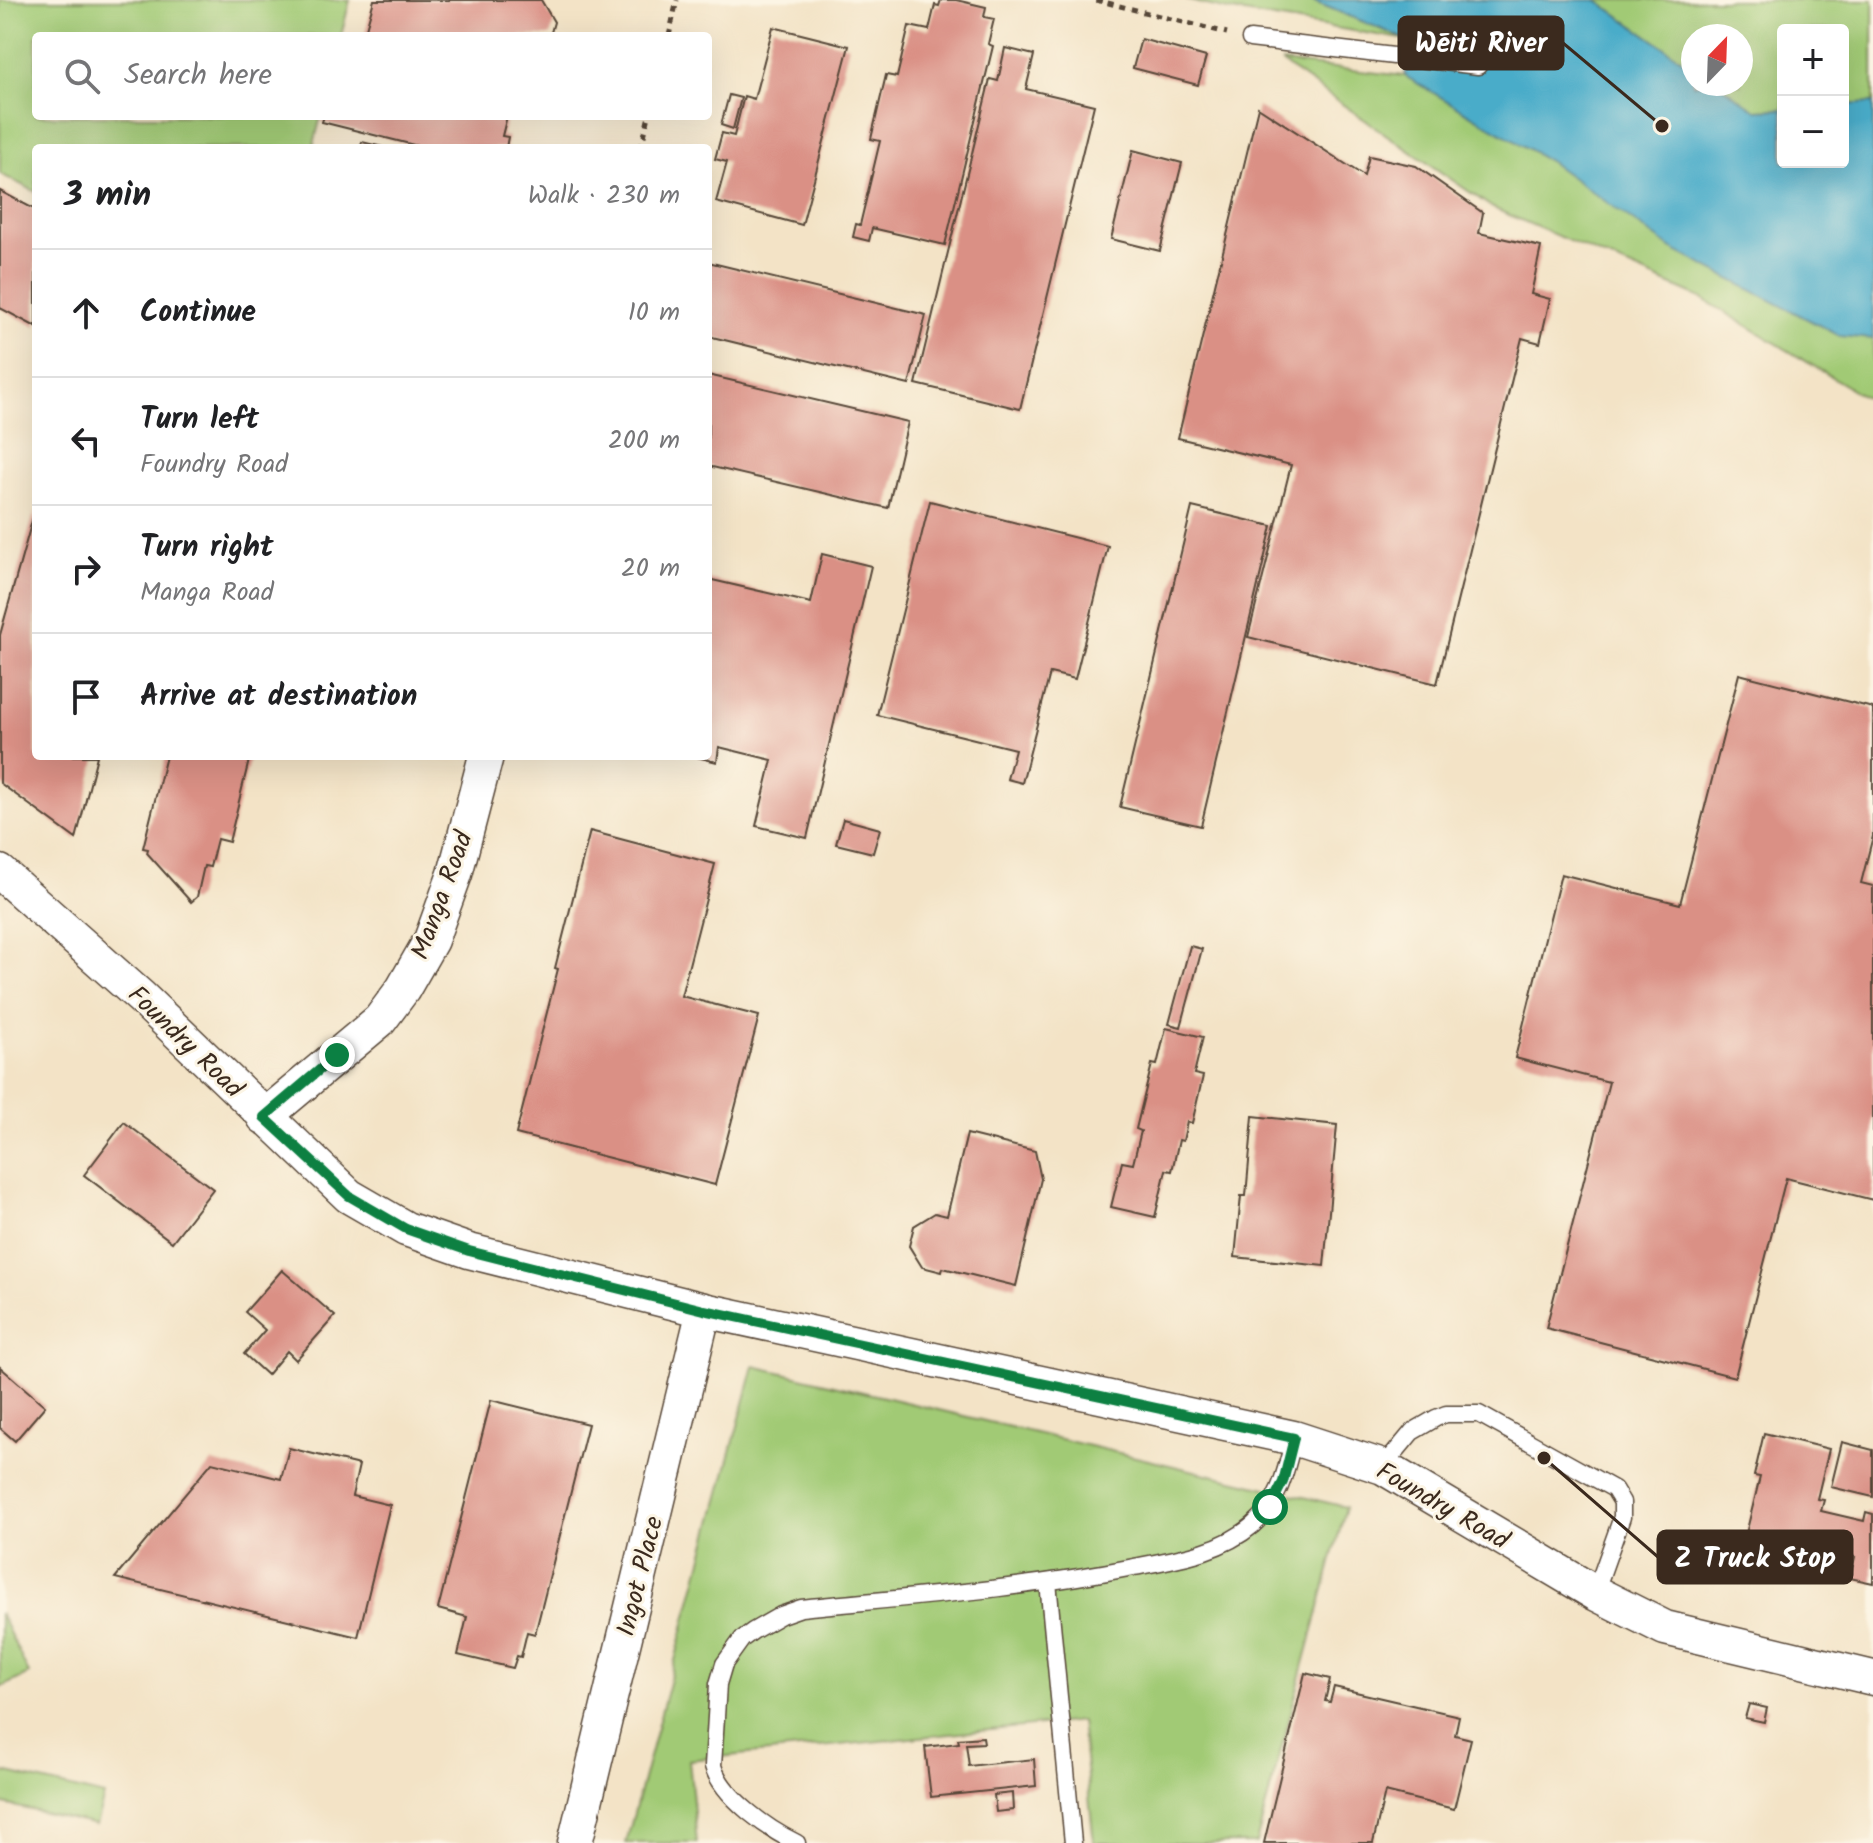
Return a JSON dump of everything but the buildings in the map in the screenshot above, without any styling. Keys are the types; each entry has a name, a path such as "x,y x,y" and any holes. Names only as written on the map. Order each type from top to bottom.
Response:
{"street":[{"name":"Manga Road","path":"264,1117 380,1020 403,989 431,940 455,874 485,760"},
{"name":"Foundry Road","path":"0,872 141,997 349,1196 406,1229 469,1251 704,1310 1294,1438 1383,1467 1595,1593 1665,1628 1873,1678"},
{"name":"Ingot Place","path":"575,1843 704,1310"}],"lane":[{"path":"1250,39 1478,66"},
{"path":"1383,1467 1412,1432 1436,1418 1446,1414 1479,1414 1614,1489 1622,1502 1622,1517 1595,1593"},
{"path":"797,1843 744,1808 726,1789 713,1766 718,1684 724,1664 742,1639 765,1623 801,1608 1048,1582 1211,1549 1240,1535 1262,1516 1283,1482 1294,1438"},
{"path":"1048,1582 1073,1843"}],"path":[{"path":"670,32 677,0"},
{"path":"1096,0 1250,39"},
{"path":"642,144 648,120"}],"green space":[{"path":"0,0 350,0 342,32 32,32 32,120 320,120 314,144 32,144 32,190 0,174"},
{"path":"1186,0 1310,0 1408,40 1232,11"},
{"path":"1596,0 1873,0 1873,103 1849,105 1849,24 1777,24 1777,109 1755,110 1735,96 1753,96 1753,24 1681,24 1681,59"},
{"path":"1281,62 1405,76 1549,161 1873,187 1873,399 1703,299 1493,208"},
{"path":"754,1366 1346,1507 1256,1843 1094,1843 1081,1721 689,1760 697,1843 626,1843"},
{"path":"0,1613 29,1674 0,1688"},
{"path":"0,1771 104,1796 96,1825 0,1803"}],"water":[{"path":"1310,0 1596,0 1681,59 1681,96 1736,96 1756,110 1777,109 1777,168 1849,168 1849,105 1873,103 1873,339 1840,336 1672,249 1549,161 1405,76 1408,40"}],"place":[{"name":"Wēiti River","path":"1662,126"},
{"name":"Z Truck Stop","path":"1544,1458"}],"route":[{"path":"337,1055 264,1117 349,1196 406,1229 469,1251 704,1310 1294,1438 1283,1482 1270,1507"}]}
